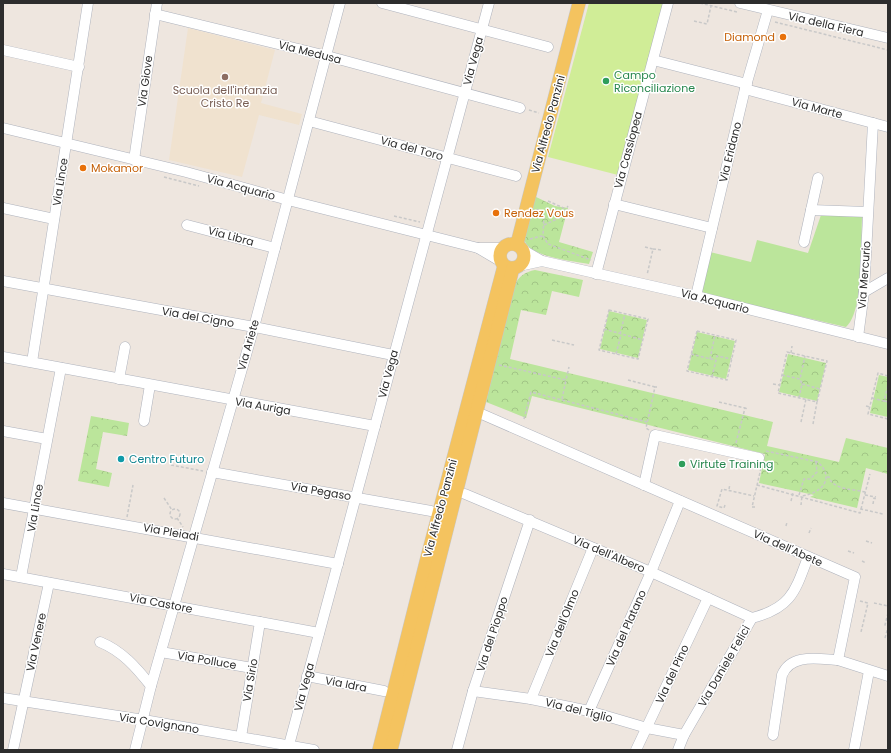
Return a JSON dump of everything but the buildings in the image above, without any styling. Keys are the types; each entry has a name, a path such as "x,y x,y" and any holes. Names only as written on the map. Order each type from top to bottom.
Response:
{"main road":[{"name":"Via Alfredo Panzini","path":"379,750 426,562 509,266 524,259 515,245 542,114 571,3"},
{"name":"Via Alfredo Panzini","path":"515,245 579,3"},
{"name":"Via Alfredo Panzini","path":"391,750 477,412 509,266 500,252 515,245"}],"street":[{"name":"Via Lince","path":"32,362 88,3"},
{"name":"Via Giove","path":"134,160 157,3"},
{"name":"Via Ariete","path":"135,750 144,720 151,686 194,536 208,471 232,400 254,327 340,3"},
{"path":"382,3 548,47"},
{"name":"Via Vega","path":"289,746 446,157 489,3"},
{"name":"Via Cassiopea","path":"596,274 668,3"},
{"name":"Via della Fiera","path":"739,8 766,15 888,38"},
{"name":"Via Medusa","path":"155,14 327,56 520,108"},
{"name":"Via Eridano","path":"696,296 746,87 766,15"},
{"path":"3,50 79,67"},
{"name":"Via Marte","path":"653,60 888,127"},
{"name":"Via del Toro","path":"309,121 516,176"},
{"name":"Via Mercurio","path":"858,337 864,292 867,212 873,123"},
{"name":"Via Acquario","path":"3,128 478,248 509,266 542,261"},
{"path":"804,242 818,178"},
{"name":"Via Cassiopea","path":"614,204 712,228"},
{"path":"3,208 54,219"},
{"path":"811,210 867,212"},
{"name":"Via Libra","path":"187,225 275,248"},
{"name":"Via Acquario","path":"478,248 515,245 542,261 696,296 888,344"},
{"path":"864,292 888,278"},
{"name":"Via del Cigno","path":"3,282 254,327 393,355"},
{"path":"119,379 125,347"},
{"name":"Via Auriga","path":"3,357 375,426"},
{"name":"Via Lince","path":"21,578 61,368"},
{"path":"144,421 150,385"},
{"name":"Via dell'Abete","path":"477,412 855,577 838,660"},
{"path":"3,431 47,439"},
{"path":"644,485 655,435 760,457"},
{"name":"Via Pegaso","path":"208,471 431,511"},
{"name":"Via dell'Albero","path":"465,494 651,572 752,618"},
{"name":"Via del Platano","path":"589,711 651,572 680,501"},
{"name":"Via Pleiadi","path":"3,503 194,536 338,564"},
{"name":"Via del Pioppo","path":"457,750 473,692 530,520"},
{"name":"Via dell'Olmo","path":"531,699 593,548"},
{"name":"Via Daniele Felici","path":"678,750 684,734 752,618 769,614 786,603 798,583 808,557"},
{"name":"Via Castore","path":"3,574 319,633"},
{"name":"Via Venere","path":"12,750 49,583"},
{"name":"Via del Pino","path":"636,750 708,598"},
{"name":"Via Sirio","path":"241,737 260,622"},
{"path":"100,642 114,648 135,665 151,686"},
{"name":"Via Polluce","path":"161,652 252,668"},
{"path":"773,735 782,675 785,668 798,660 838,660 888,676"},
{"path":"854,750 869,671"},
{"name":"Via Idra","path":"307,676 384,691"},
{"name":"Via del Tiglio","path":"473,692 531,699 589,711 647,728 684,734"},
{"name":"Via Covignano","path":"3,698 144,720 314,750"}],"path":[{"path":"700,3 711,6 739,8"},
{"path":"694,21 706,24 711,6"},
{"path":"766,15 888,50"},
{"path":"520,108 542,114"},
{"path":"162,177 200,186"},
{"path":"548,202 566,209"},
{"path":"544,225 561,217 568,206"},
{"path":"535,208 544,215 543,236 548,244 592,260"},
{"path":"415,221 421,223"},
{"path":"515,245 543,236"},
{"path":"645,247 662,250"},
{"path":"647,277 653,249"},
{"path":"611,310 648,319 638,359 599,350 609,310 611,310 612,306"},
{"path":"616,354 625,314"},
{"path":"703,332 704,328"},
{"path":"604,329 643,340"},
{"path":"736,340 727,380 725,381 688,371 697,331 741,341"},
{"path":"710,359 715,335"},
{"path":"552,340 574,345"},
{"path":"792,346 790,352 787,352 778,393 817,402"},
{"path":"790,352 827,361 813,424"},
{"path":"691,354 716,360"},
{"path":"711,354 732,359"},
{"path":"712,377 717,356"},
{"path":"799,398 802,384 800,379 805,356"},
{"path":"632,362 633,358"},
{"path":"495,364 566,380"},
{"path":"685,364 689,365"},
{"path":"562,400 569,367"},
{"path":"825,367 829,368"},
{"path":"888,376 878,373 868,414 888,418"},
{"path":"782,375 800,379"},
{"path":"628,380 656,387 646,428"},
{"path":"773,384 780,385"},
{"path":"802,384 820,389"},
{"path":"884,401 888,384"},
{"path":"524,419 531,392 647,422"},
{"path":"872,398 888,402"},
{"path":"801,422 806,399"},
{"path":"719,402 748,409"},
{"path":"866,406 870,407"},
{"path":"734,452 745,408"},
{"path":"755,507 752,506 757,485 760,457 816,462 821,465 826,477 829,477 830,482 837,486 865,492"},
{"path":"800,505 804,479 810,479 817,472 816,462"},
{"path":"171,465 208,471"},
{"path":"757,485 793,493 860,513 870,474"},
{"path":"801,496 812,494 820,490 826,477"},
{"path":"729,490 730,484"},
{"path":"126,524 134,485"},
{"path":"725,505 724,508 717,506 722,489 754,496"},
{"path":"791,501 793,493"},
{"path":"865,495 876,498 874,498 873,504"},
{"path":"164,498 172,510 170,512 171,517 177,518 185,530"},
{"path":"172,510 175,508 179,511 179,516 177,518"},
{"path":"861,508 883,514"},
{"path":"786,526 787,522"},
{"path":"810,528 810,533"},
{"path":"866,541 872,542"},
{"path":"848,551 854,553"},
{"path":"862,561 866,563"},
{"path":"860,601 868,603 862,632"},
{"path":"874,603 888,606"},
{"path":"885,638 888,626 885,625 888,613"}],"shaded area":[{"name":"Scuola dell'infanzia Cristo Re","path":"188,28 275,50 261,103 302,114 299,125 259,115 242,177 169,160"}],"green space":[{"name":"Campo Riconciliazione","path":"589,3 661,3 663,6 618,175 548,157"},
{"path":"534,196 555,206 568,208 559,242 593,252 589,264 541,254 533,250 527,244 524,234"},
{"path":"821,215 862,217 859,292 852,319 846,327 700,293 710,252 751,262 757,240 808,253"},
{"path":"535,270 583,280 579,297 552,291 546,315 521,310 510,359 773,422 767,446 839,462 846,438 888,448 888,474 866,468 857,508 810,497 814,495 759,483 765,454 532,396 526,418 486,402 514,286 523,275"},
{"path":"609,311 647,320 638,358 600,349"},
{"path":"697,332 735,341 726,379 688,370"},
{"path":"788,354 826,363 817,401 779,392"},
{"path":"879,375 888,377 888,417 870,413"},
{"path":"91,416 129,423 127,436 103,432 96,469 112,473 109,487 78,481"}],"place":[{"name":"Diamond","path":"783,37"},
{"name":"Scuola dell'infanzia Cristo Re","path":"225,77"},
{"name":"Campo Riconciliazione","path":"606,81"},
{"name":"Mokamor","path":"83,168"},
{"name":"Rendez Vous","path":"496,213"},
{"name":"Centro Futuro","path":"121,459"},
{"name":"Virtute Training","path":"682,464"}]}
